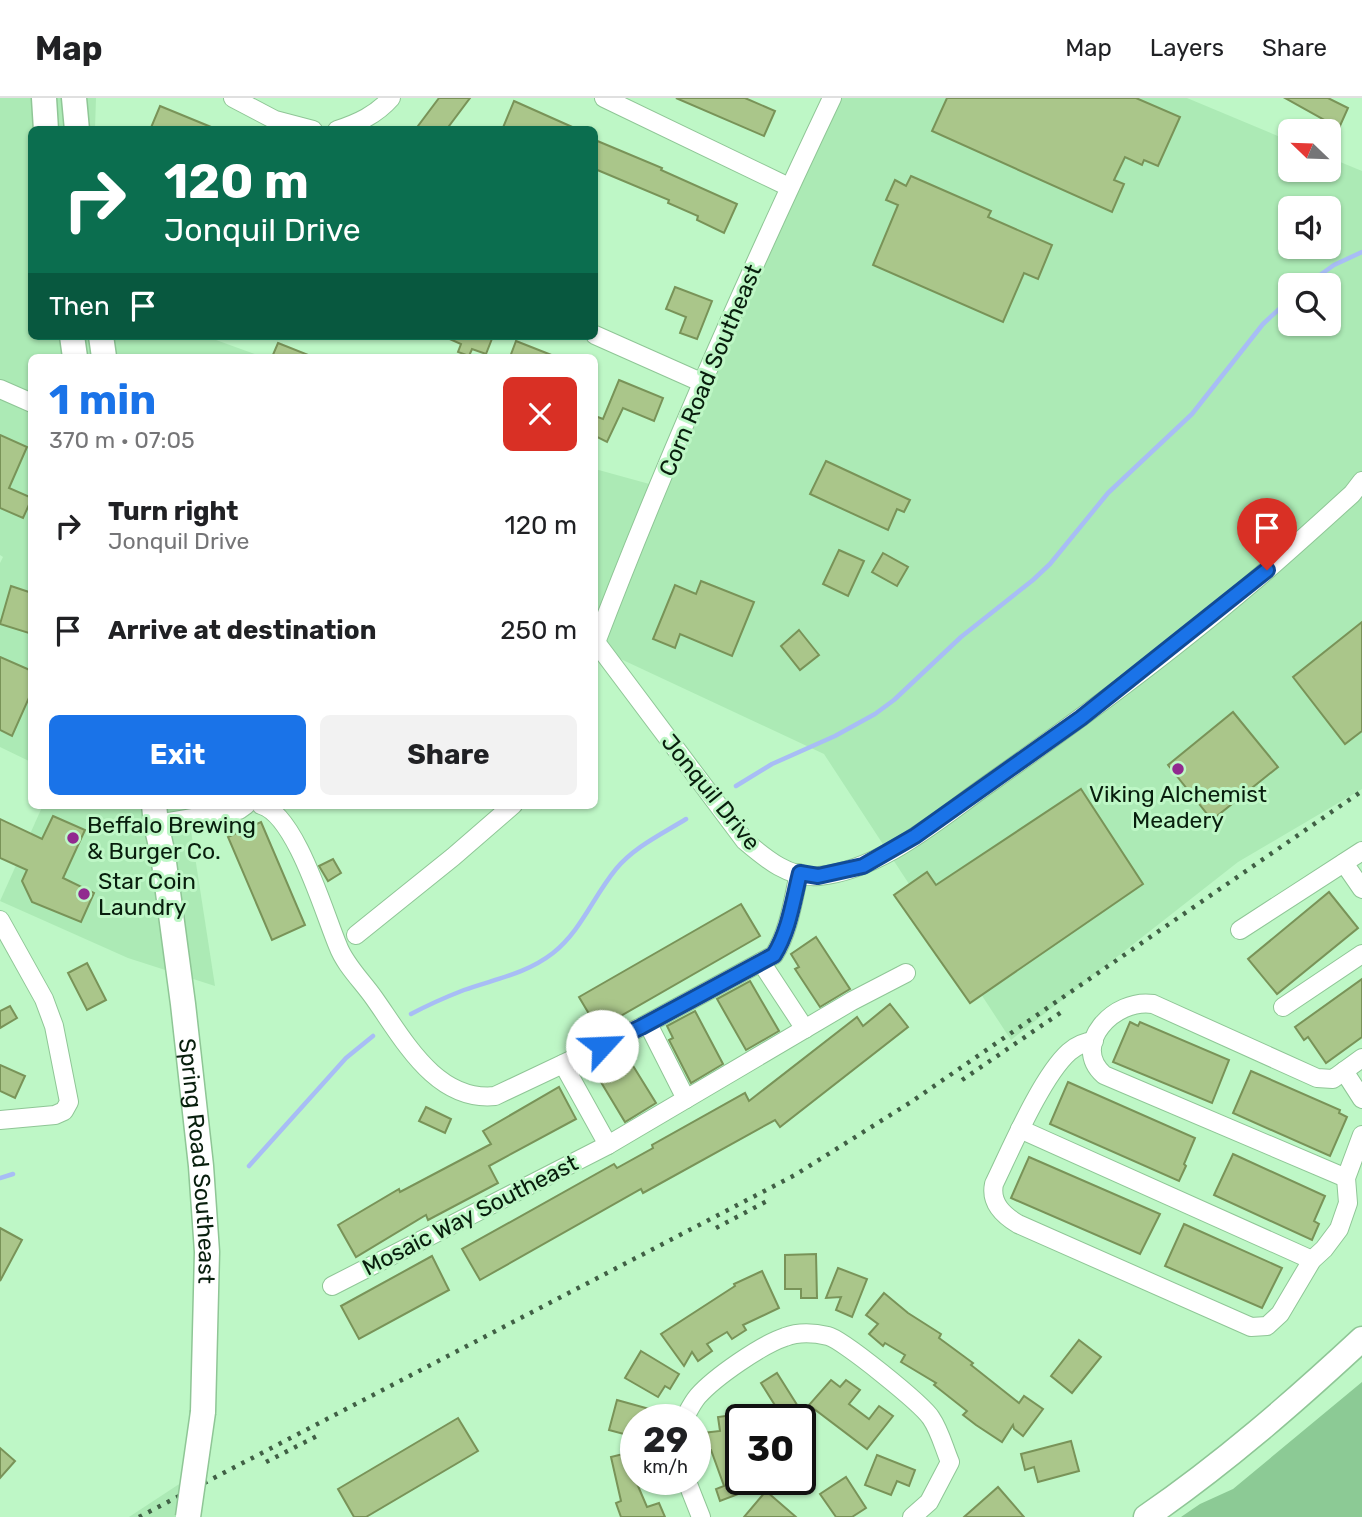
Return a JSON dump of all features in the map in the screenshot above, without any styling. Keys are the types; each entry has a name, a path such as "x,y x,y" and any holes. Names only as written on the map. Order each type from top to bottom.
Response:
{"main road":[{"path":"44,98 46,126"},
{"path":"74,98 76,126"},
{"name":"Spring Road Southeast","path":"155,814 182,990 201,1166 207,1252 203,1412 188,1517"},
{"path":"1146,1517 1192,1485 1256,1434 1362,1339"}],"street":[{"path":"233,98 275,120 298,126"},
{"path":"350,126 359,123 391,98"},
{"path":"604,98 789,187"},
{"name":"Corn Road Southeast","path":"598,635 703,383 789,187 832,98"},
{"path":"598,336 703,383"},
{"path":"0,389 28,401"},
{"name":"Jonquil Drive","path":"598,646 745,841 766,859 788,872 818,876 863,866 915,836 1081,718 1252,584 1352,495 1362,481"},
{"path":"155,814 240,809"},
{"path":"270,809 282,818 319,895 339,949 397,1031 425,1068 452,1089 480,1098 495,1096 648,1024 774,955 781,943 800,873"},
{"path":"356,934 508,809"},
{"path":"1241,930 1362,851"},
{"path":"1344,863 1362,889"},
{"path":"0,920 44,999 54,1026 69,1102 64,1111 55,1115 0,1120"},
{"path":"1283,1007 1362,954"},
{"path":"761,962 805,1029"},
{"name":"Mosaic Way Southeast","path":"332,1286 608,1145 906,973"},
{"path":"1346,1178 1104,1075 1096,1068 1092,1059 1094,1041 1105,1021 1114,1013 1139,1002 1153,1004 1318,1078 1333,1079 1362,1058"},
{"path":"648,1024 686,1099"},
{"path":"1094,1041 1078,1045 1068,1053 1051,1075 1020,1129 992,1190 1002,1213 1018,1224 1251,1326 1267,1326 1280,1314 1302,1274 1333,1239 1348,1203 1346,1178 1362,1135"},
{"path":"563,1064 608,1145"},
{"path":"1344,1071 1362,1099"},
{"path":"1020,1129 1312,1260"},
{"path":"693,1404 723,1374 769,1344 788,1335 831,1336 890,1380 930,1416 937,1430 950,1462 929,1502 912,1517"},
{"path":"692,1495 701,1517"}],"shaded area":[{"path":"0,98 96,98 95,126 28,126 28,340 216,340 255,354 28,354 28,761 0,747 0,563 3,557 0,555"},
{"path":"832,98 1187,98 1278,136 1278,182 1341,182 1341,162 1362,171 1362,789 1238,862 1011,1040 824,754 598,648 598,470 653,485"},
{"path":"41,809 188,809 215,986 128,958 0,901"},
{"path":"1362,1382 1362,1517 1181,1517 1200,1504 1233,1489"},
{"path":"193,1475 177,1517 129,1517"}],"building":[{"path":"439,98 470,98 449,126 418,126"},
{"path":"676,98 745,98 775,111 764,136"},
{"path":"947,98 1136,98 1180,117 1158,166 1144,160 1142,165 1125,157 1114,180 1124,184 1112,212 932,131"},
{"path":"1285,98 1328,98 1348,108 1341,124 1341,119 1323,119"},
{"path":"514,101 570,126 504,126"},
{"path":"160,106 209,126 152,126"},
{"path":"598,141 737,204 724,233 697,220 698,216 668,203 669,200 598,170"},
{"path":"911,176 991,211 988,217 1052,245 1038,279 1024,273 1003,322 873,265 898,205 886,200 895,180 906,186"},
{"path":"675,287 712,301 697,339 680,333 686,317 666,309"},
{"path":"452,340 491,340 486,354 472,349 470,354 458,352 461,344"},
{"path":"516,341 549,354 511,354"},
{"path":"278,343 306,354 273,354"},
{"path":"619,380 663,398 654,421 623,408 607,442 598,438 598,417 603,419"},
{"path":"0,435 27,447 9,488 28,496 28,507 23,518 0,508"},
{"path":"826,461 910,500 904,512 897,509 888,530 810,494"},
{"path":"839,550 864,561 848,596 823,584"},
{"path":"883,553 908,567 897,586 872,572"},
{"path":"701,581 754,602 732,656 680,634 675,648 653,639 675,585 696,594"},
{"path":"11,586 28,592 28,633 0,624"},
{"path":"1362,622 1362,731 1345,744 1293,677"},
{"path":"799,630 819,655 800,670 781,646"},
{"path":"0,657 28,669 28,700 12,736 0,730"},
{"path":"1233,712 1278,767 1212,820 1168,765"},
{"path":"1081,789 1143,884 970,1003 894,895 927,872 936,885"},
{"path":"53,816 85,830 63,878 94,893 81,922 32,902 22,881 27,870 0,858 0,819 42,839"},
{"path":"261,822 305,925 272,940 228,837"},
{"path":"333,859 341,873 328,881 319,866"},
{"path":"1329,892 1358,928 1277,994 1248,959"},
{"path":"741,904 760,936 598,1029 579,997"},
{"path":"816,937 850,989 820,1007 795,969 799,967 791,954"},
{"path":"87,963 106,1000 87,1010 68,973"},
{"path":"1362,979 1362,1037 1326,1063 1308,1037 1304,1040 1295,1027"},
{"path":"750,981 779,1031 746,1050 717,999"},
{"path":"890,1004 908,1027 780,1127 775,1120 643,1193 641,1189 480,1280 462,1249 614,1164 617,1168 653,1148 652,1145 745,1093 749,1101 857,1017 863,1026"},
{"path":"10,1006 17,1018 0,1028 0,1011"},
{"path":"695,1011 723,1064 691,1083 669,1040 673,1038 667,1026"},
{"path":"1130,1022 1138,1026 1140,1022 1229,1060 1212,1103 1113,1062"},
{"path":"622,1048 656,1103 625,1122 590,1064"},
{"path":"0,1065 25,1076 15,1098 0,1091"},
{"path":"1251,1071 1340,1110 1339,1113 1347,1117 1330,1156 1233,1113"},
{"path":"1068,1082 1195,1138 1179,1181 1050,1124"},
{"path":"559,1087 576,1119 489,1166 498,1183 428,1220 426,1215 356,1257 338,1225 399,1189 400,1192 491,1144 483,1131"},
{"path":"426,1107 451,1119 445,1133 419,1121"},
{"path":"1233,1154 1325,1196 1314,1221 1319,1224 1312,1240 1214,1195"},
{"path":"1029,1157 1160,1214 1140,1254 1011,1198"},
{"path":"1184,1224 1282,1268 1262,1308 1165,1266"},
{"path":"0,1228 22,1240 0,1281"},
{"path":"816,1254 817,1298 801,1298 801,1289 785,1289 785,1255"},
{"path":"432,1256 449,1290 359,1339 341,1306"},
{"path":"838,1268 867,1279 852,1317 836,1310 841,1297 826,1298"},
{"path":"762,1271 779,1308 743,1325 746,1330 732,1339 727,1332 707,1344 712,1351 698,1361 692,1352 684,1366 661,1334 735,1286 734,1284"},
{"path":"884,1293 908,1313 941,1334 939,1338 1019,1403 1024,1396 1043,1409 1023,1436 1013,1425 1002,1442 976,1425 963,1415 967,1411 934,1385 936,1383 901,1362 905,1355 885,1343 883,1346 869,1334 878,1324 866,1315"},
{"path":"1079,1340 1101,1357 1072,1393 1051,1376"},
{"path":"641,1351 679,1374 670,1389 665,1386 658,1397 625,1378"},
{"path":"777,1373 796,1404 774,1404 761,1383"},
{"path":"831,1380 840,1387 846,1380 860,1390 849,1404 869,1419 879,1406 893,1416 867,1449 816,1410 816,1404 810,1404"},
{"path":"617,1400 631,1404 620,1404 620,1433 609,1430"},
{"path":"725,1416 725,1495 736,1495 720,1501 716,1489 724,1486 711,1450 711,1432 720,1431 718,1417"},
{"path":"458,1418 478,1451 366,1517 354,1517 338,1489"},
{"path":"1071,1441 1079,1471 1038,1482 1034,1467 1025,1470 1021,1454"},
{"path":"0,1448 15,1461 0,1478"},
{"path":"620,1455 620,1495 642,1495 647,1507 659,1503 665,1517 621,1517 616,1503 621,1501 611,1457"},
{"path":"877,1455 915,1470 909,1486 897,1481 891,1495 865,1485"},
{"path":"846,1477 866,1508 852,1517 836,1517 820,1494"},
{"path":"998,1487 1024,1517 964,1517"},
{"path":"763,1495 771,1495 796,1517 744,1517"}],"waterway":[{"path":"1323,273 1362,252"},
{"path":"736,786 772,764 835,736 875,714 894,700 961,637 1033,580 1050,564 1108,493 1192,414 1263,324 1278,310"},
{"path":"411,1014 464,990 521,971 553,953 571,935 623,861 649,841 686,819"},
{"path":"249,1166 346,1058 373,1036"},
{"path":"0,1178 13,1174"}],"railway":[{"path":"139,1517 795,1175 911,1102 1362,791"},
{"path":"962,1080 1063,1011"},
{"path":"716,1228 769,1200"},
{"path":"266,1462 319,1435"}],"place":[{"name":"Viking Alchemist Meadery","path":"1178,769"},
{"name":"Beffalo Brewing & Burger Co.","path":"73,838"},
{"name":"Star Coin Laundry","path":"84,894"}],"route":[{"path":"602,1046 774,955 788,922 800,873 818,876 863,866 915,836 1081,718 1267,570"}]}
